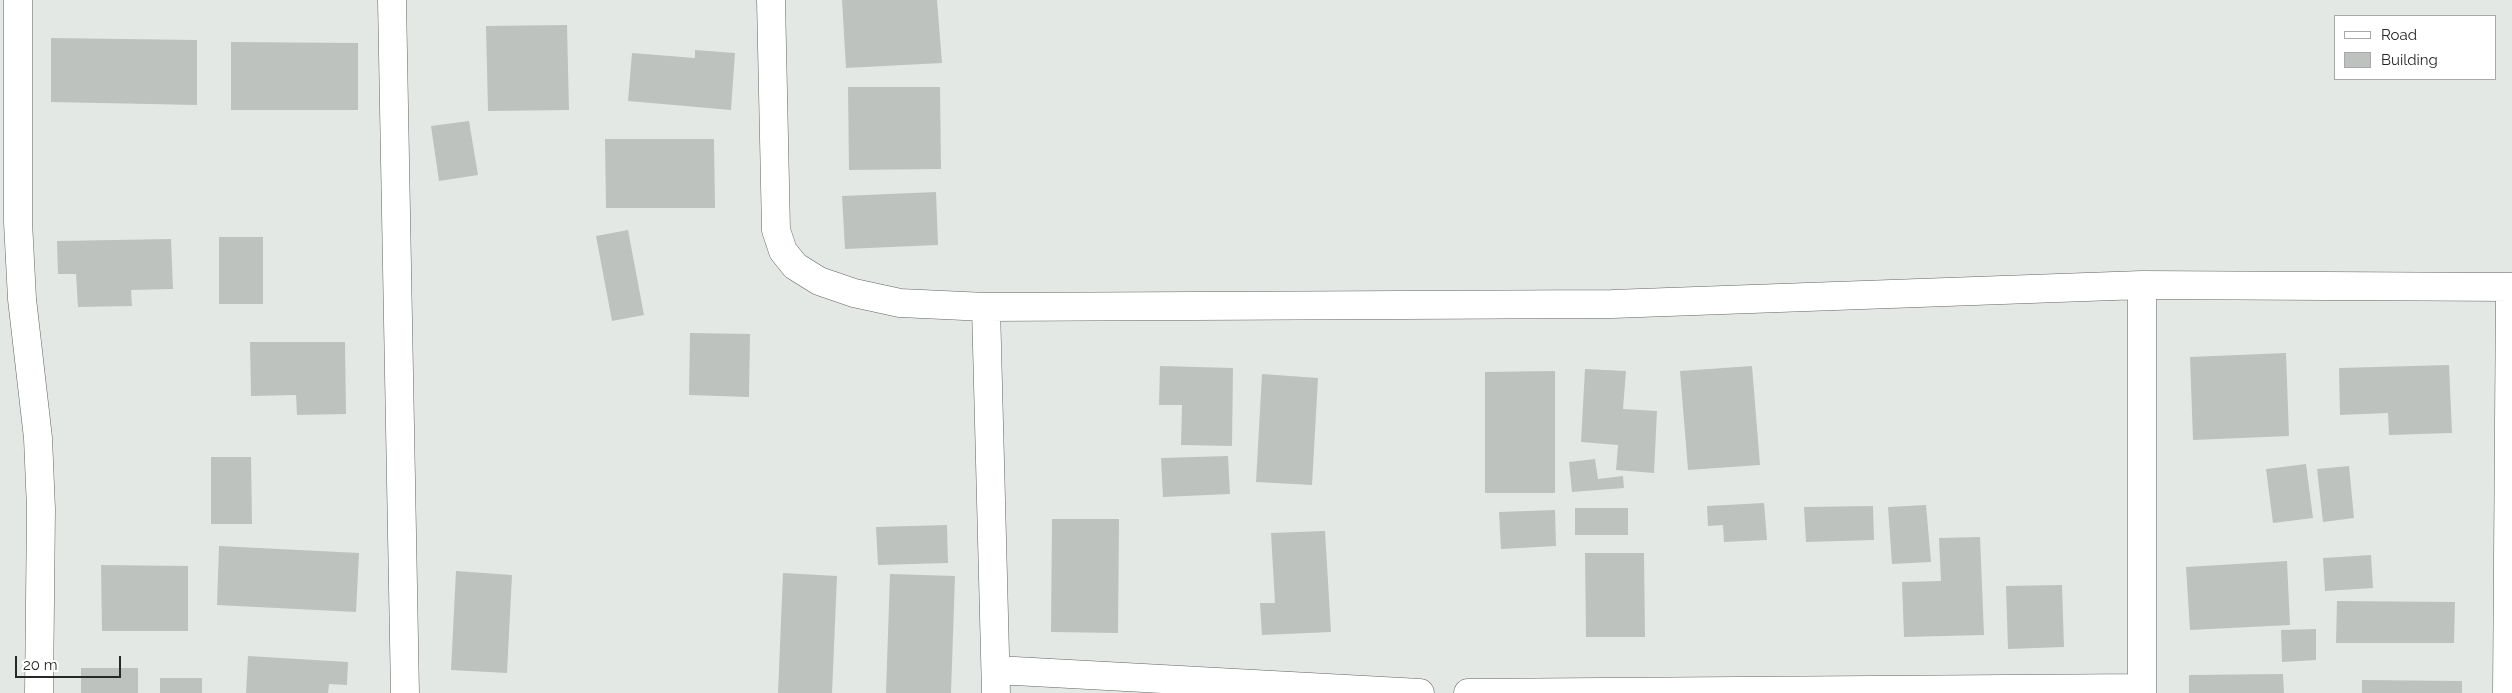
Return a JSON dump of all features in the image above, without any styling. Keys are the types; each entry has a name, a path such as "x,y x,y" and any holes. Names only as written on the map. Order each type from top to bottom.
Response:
{"street":[{"path":"18,0 18,222 22,299 38,438 41,508 39,693"},
{"path":"392,0 405,693"},
{"path":"771,0 776,230 783,251 795,266 819,281 854,293 900,303 986,307 1612,304 2142,285 2511,287 2507,693"},
{"path":"1468,693 2142,690 2142,285"},
{"path":"986,307 996,681 1420,693"}],"building":[{"path":"842,0 937,0 942,63 846,68"},
{"path":"567,25 569,110 488,111 486,26"},
{"path":"51,38 197,40 197,105 51,102"},
{"path":"231,42 358,43 358,110 231,110"},
{"path":"695,50 735,53 731,110 628,101 632,53 695,58"},
{"path":"848,87 940,87 941,169 849,170"},
{"path":"469,121 478,175 439,181 431,126"},
{"path":"605,139 714,139 715,208 606,208"},
{"path":"936,192 938,245 845,249 842,196"},
{"path":"628,230 644,315 612,321 596,236"},
{"path":"219,237 263,237 263,304 219,304"},
{"path":"171,239 173,289 131,290 132,306 78,307 76,274 58,274 57,241"},
{"path":"690,333 750,334 749,397 689,395"},
{"path":"250,342 345,342 346,414 297,415 296,395 251,396"},
{"path":"2286,353 2289,436 2193,440 2190,357"},
{"path":"2449,365 2452,433 2389,435 2388,413 2340,415 2339,368"},
{"path":"1160,366 1233,368 1232,446 1181,445 1182,405 1159,405"},
{"path":"1752,366 1760,465 1688,470 1680,371"},
{"path":"1585,369 1626,371 1623,409 1657,411 1654,473 1616,470 1618,445 1581,442"},
{"path":"1555,371 1555,493 1485,493 1485,372"},
{"path":"1262,374 1318,378 1312,485 1256,482"},
{"path":"1228,456 1230,494 1163,497 1161,458"},
{"path":"211,457 251,457 252,524 211,524"},
{"path":"1595,459 1598,479 1623,476 1624,488 1572,492 1569,462"},
{"path":"2306,464 2313,518 2273,523 2266,469"},
{"path":"2349,466 2354,518 2323,522 2317,469"},
{"path":"1764,503 1767,540 1724,542 1723,525 1708,526 1707,506"},
{"path":"1926,505 1931,562 1892,564 1888,507"},
{"path":"1873,506 1874,540 1806,542 1804,507"},
{"path":"1575,508 1628,508 1628,535 1575,535"},
{"path":"1555,510 1556,546 1501,549 1499,512"},
{"path":"1052,519 1119,519 1118,633 1051,632"},
{"path":"947,525 948,563 878,565 876,527"},
{"path":"1325,531 1331,632 1262,635 1260,603 1275,603 1271,533"},
{"path":"1980,537 1984,635 1904,637 1902,582 1941,581 1939,538"},
{"path":"219,546 359,553 356,612 217,605"},
{"path":"1585,553 1644,553 1645,637 1586,637"},
{"path":"2371,555 2373,588 2325,591 2323,558"},
{"path":"2287,561 2290,625 2190,630 2186,567"},
{"path":"101,565 188,566 188,631 102,631"},
{"path":"456,571 512,575 507,673 451,670"},
{"path":"783,573 837,576 832,693 778,693"},
{"path":"890,574 955,576 951,693 886,693"},
{"path":"2062,585 2064,647 2008,649 2006,586"},
{"path":"2337,601 2455,602 2454,643 2336,643"},
{"path":"2316,629 2316,660 2282,662 2281,630"},
{"path":"248,656 348,662 347,685 329,684 328,693 246,693"},
{"path":"81,668 138,668 138,693 81,693"},
{"path":"2283,674 2284,693 2189,693 2189,675"},
{"path":"160,678 202,678 202,693 160,693"},
{"path":"2362,680 2462,681 2462,693 2362,693"}]}
